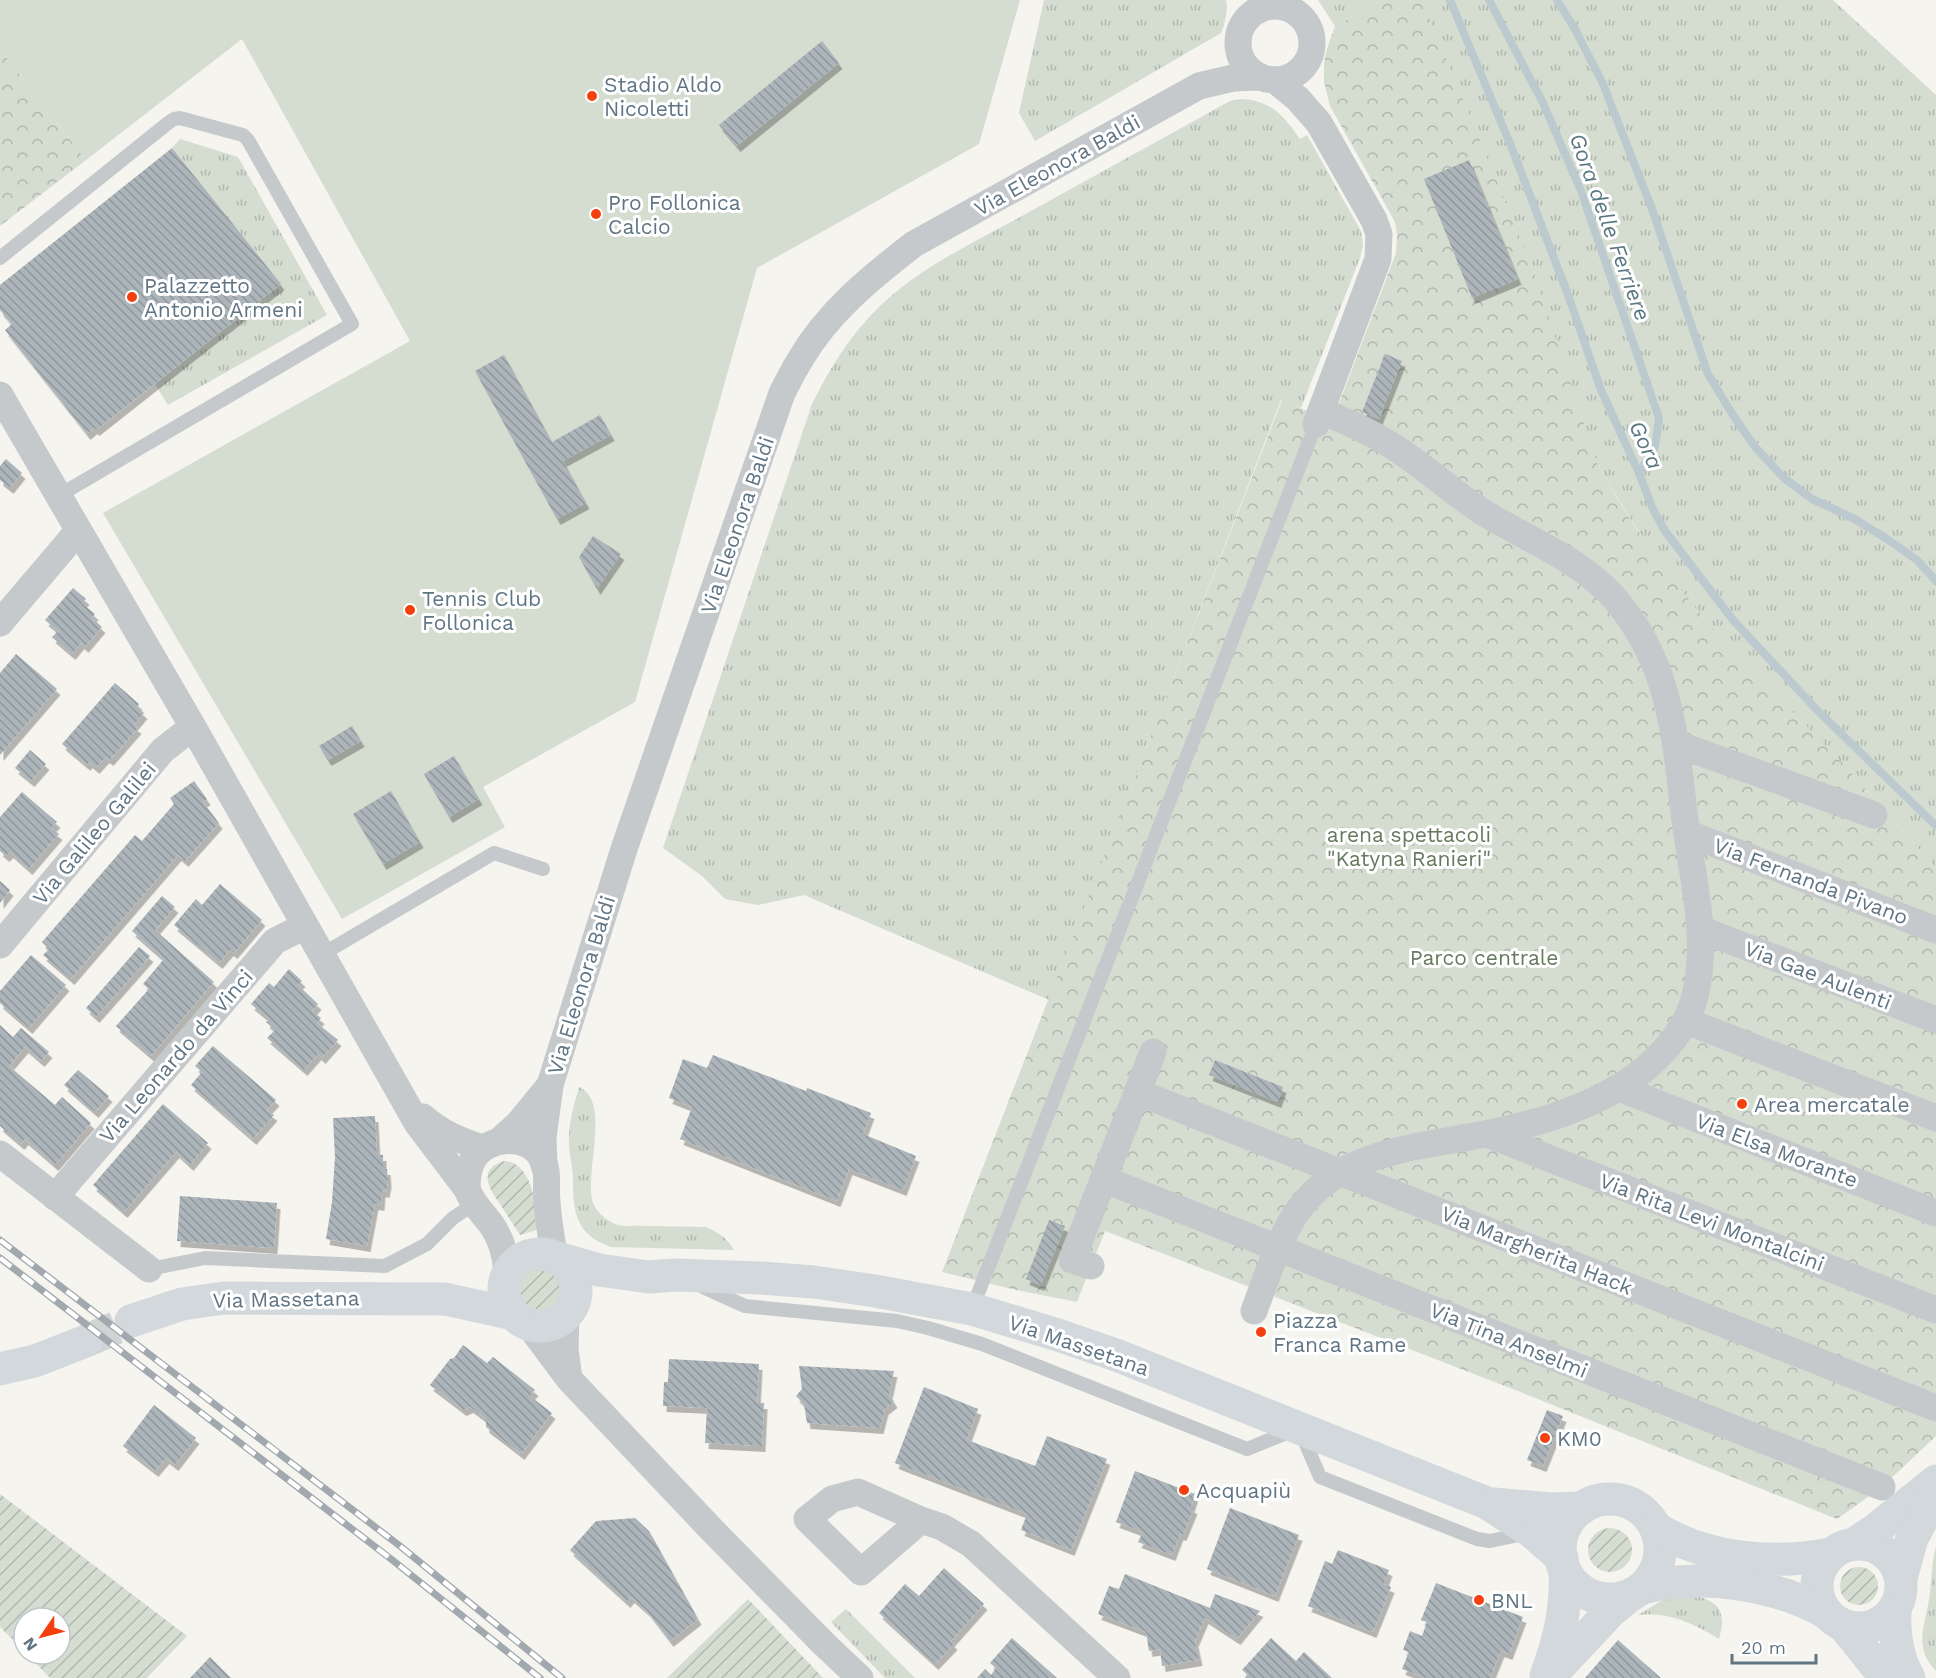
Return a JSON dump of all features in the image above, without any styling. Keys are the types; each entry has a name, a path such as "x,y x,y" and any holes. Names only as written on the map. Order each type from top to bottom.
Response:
{"main road":[{"name":"Via Massetana","path":"445,1299 506,1275 515,1263 525,1256 536,1253 599,1270 662,1276 814,1282 972,1308 1116,1355 1487,1503 1532,1532 1563,1564"},
{"path":"557,1258 568,1267 574,1277 576,1288 574,1300 568,1313"},
{"path":"506,1275 503,1294 506,1305 520,1319"},
{"name":"Via Massetana","path":"131,1320 182,1304 224,1298 445,1299 538,1326 548,1325 607,1292 662,1276"},
{"path":"0,1369 35,1361 86,1341"},
{"path":"1886,1678 1818,1597 1817,1578 1825,1561 1875,1530 1936,1481"},
{"path":"1901,1578 1912,1538 1936,1494"},
{"path":"1547,1678 1564,1618 1566,1595 1563,1564 1561,1539 1574,1514 1595,1501 1623,1500 1642,1511 1656,1528 1676,1540 1695,1547 1738,1556 1771,1560 1791,1559 1872,1546 1888,1555 1897,1565 1902,1589 1895,1609 1889,1617 1873,1626 1863,1628 1835,1619 1802,1600 1734,1584 1666,1582 1619,1598 1606,1599 1582,1590 1572,1581 1563,1564"},
{"name":"Via Massetana","path":"1487,1503 1552,1509 1582,1508"},
{"path":"1547,1678 1611,1611 1649,1581 1659,1561 1659,1539 1656,1528"},
{"path":"1895,1609 1896,1636 1904,1670 1909,1678"}],"street":[{"path":"1254,1311 1290,1223 1322,1185 1363,1160 1381,1154 1528,1124 1598,1100 1646,1068 1663,1051 1686,1021 1695,998 1699,971 1700,929 1670,705 1646,645 1629,617 1612,596 1578,568 1479,509 1396,448 1358,427 1319,417 1378,259 1379,234 1374,220 1318,123 1298,99 1248,69 1240,56 1238,42 1241,27 1249,15 1261,8 1276,5 1289,8 1301,16 1309,27 1313,40 1310,57 1318,123"},
{"name":"Via Eleonora Baldi","path":"1199,86 1238,42"},
{"path":"1267,79 1289,78 1302,70 1310,57"},
{"name":"Via Eleonora Baldi","path":"472,1198 469,1168 474,1158 518,1124 550,1085 624,849 782,393 801,358 824,327 855,293 914,244 1199,86 1233,78 1267,79"},
{"path":"0,395 193,727 417,1123 498,1237 505,1257 506,1275"},
{"path":"0,623 78,531"},
{"name":"Via Galileo Galilei","path":"0,945 163,750 193,727"},
{"path":"1677,744 1874,815"},
{"name":"Via Fernanda Pivano","path":"1687,832 1936,930"},
{"name":"Via Leonardo da Vinci","path":"55,1197 275,941 305,926"},
{"name":"Via Gae Aulenti","path":"1700,929 1936,1020"},
{"path":"1686,1021 1936,1118"},
{"path":"1091,1266 1072,1260 1153,1052"},
{"path":"544,1165 543,1137 550,1085"},
{"name":"Via Elsa Morante","path":"1619,1088 1936,1212"},
{"name":"Via Margherita Hack","path":"1137,1092 1936,1408"},
{"path":"405,1101 436,1129 452,1138 490,1145 513,1141 533,1148 544,1165 548,1177 546,1200 557,1258"},
{"name":"Via Rita Levi Montalcini","path":"1487,1134 1936,1310"},
{"path":"0,1154 149,1269"},
{"name":"Via Tina Anselmi","path":"1103,1179 1882,1487"},
{"path":"568,1313 565,1340 569,1379"},
{"path":"520,1319 569,1379 712,1530 860,1678"},
{"path":"921,1520 942,1527 971,1544 1117,1678"}],"lane":[{"path":"0,258 168,123 180,118 243,135 248,140 352,324 58,496"},
{"path":"972,1308 1319,417"},
{"path":"321,955 494,853 543,869"},
{"path":"149,1269 205,1258 385,1266 427,1244 453,1218 465,1210 472,1198"},
{"path":"662,1276 745,1305 897,1321 951,1334 1247,1449 1299,1428 1320,1477 1477,1539 1490,1541 1532,1532"}],"green space":[{"path":"0,0 1020,0 979,144 757,268 635,702 483,787 505,827 342,919 103,513 410,341 242,39 86,160 0,49"},
{"path":"1044,0 1226,0 1227,9 1221,33 1035,141 1019,113"},
{"path":"1318,0 1384,0 1335,26"},
{"name":"Parco centrale","path":"1384,0 1422,0 1532,267 1597,463 1634,525 1712,628 1842,763 1936,868 1936,1436 1882,1487 1837,1519 1523,1393 1105,1231 1077,1302 942,1272 1282,400 1332,422 1396,253 1395,222 1330,106 1324,82 1326,52 1335,26"},
{"path":"1419,0 1833,0 1936,95 1936,868 1853,776 1712,628 1665,569 1610,485 1597,463"},
{"path":"0,49 86,160 0,226"},
{"path":"1240,99 1260,102 1268,106 1282,116 1300,139 1307,135 1361,231 1363,245 1360,258 1301,408 1281,400 1049,1000 804,895 758,905 725,899 702,876 663,848 812,404 841,352 879,307 929,268 1230,101"},
{"path":"180,139 238,157 327,315 168,405 155,384 280,284 172,148"},
{"path":"579,1087 589,1095 594,1108 596,1124 591,1193 594,1205 601,1214 621,1226 706,1227 722,1236 734,1250 611,1247 590,1236 579,1221 576,1212 569,1143 570,1121"},
{"path":"504,1161 514,1163 527,1177 534,1199 539,1229 520,1235 490,1188 488,1175 490,1170"},
{"path":"540,1268 555,1275 562,1290 555,1305 540,1312 525,1305 518,1290 525,1275"},
{"path":"0,1494 187,1636 147,1678 50,1678 38,1666 72,1666 72,1606 12,1606 12,1639 0,1627"},
{"path":"1610,1528 1619,1529 1626,1534 1631,1541 1631,1559 1626,1566 1619,1571 1610,1572 1601,1571 1594,1566 1589,1559 1588,1550 1589,1541 1594,1534 1601,1529"},
{"path":"1936,1547 1936,1671 1925,1654 1922,1636"},
{"path":"1859,1567 1873,1572 1878,1586 1873,1600 1859,1605 1845,1600 1840,1586 1845,1572"},
{"path":"1682,1594 1708,1600 1718,1607 1722,1622 1719,1639 1700,1628 1670,1617 1638,1615 1661,1601"},
{"path":"748,1599 823,1678 667,1678"},
{"path":"846,1609 915,1678 885,1678 831,1622"}],"building":[{"path":"822,41 839,63 737,146 719,125"},
{"name":"Palazzetto Antonio Armeni","path":"172,148 281,284 96,430 94,428 87,434 5,330 12,324 0,310 0,285"},
{"path":"1469,160 1518,279 1472,298 1424,179"},
{"path":"1385,354 1402,361 1379,419 1362,412"},
{"path":"504,355 552,442 600,415 611,435 563,461 586,503 557,519 475,371"},
{"path":"6,459 22,473 10,488 0,480 0,466"},
{"path":"593,536 621,554 597,589 579,557"},
{"path":"73,588 86,599 82,603 95,614 92,618 102,627 85,647 81,643 72,654 52,637 58,631 45,620"},
{"path":"16,654 57,689 0,755 0,673"},
{"path":"115,683 139,704 137,707 144,713 134,725 138,728 110,760 106,757 96,768 89,762 87,765 62,744"},
{"path":"352,726 361,741 328,760 319,746"},
{"path":"30,750 46,764 31,781 15,768"},
{"path":"454,756 479,799 449,817 424,774"},
{"path":"194,781 207,799 203,802 219,823 185,861 178,855 71,979 43,955 49,949 42,942 135,835 142,841 174,804 170,798"},
{"path":"391,791 420,842 383,864 353,814"},
{"path":"22,792 57,822 51,828 59,834 29,869 10,852 6,856 0,851 0,817"},
{"path":"0,881 10,890 0,903"},
{"path":"220,884 262,920 234,953 230,950 219,963 174,925 196,899 202,905"},
{"path":"162,896 175,907 155,930 214,982 151,1056 116,1026 149,989 143,984 164,959 132,931"},
{"path":"139,947 150,956 96,1017 86,1008"},
{"path":"31,955 66,985 29,1028 0,1003 0,991"},
{"path":"289,969 302,981 298,985 318,1004 312,1011 321,1018 317,1023 338,1040 322,1058 318,1054 304,1070 267,1038 275,1030 266,1022 269,1019 251,1004 269,983 274,987"},
{"path":"0,1025 13,1037 21,1028 49,1052 41,1061 25,1047 9,1066 55,1105 62,1097 91,1123 55,1165 25,1139 21,1144 0,1126"},
{"path":"213,1046 276,1100 267,1110 274,1115 253,1139 191,1085 202,1072 195,1066"},
{"path":"713,1055 871,1113 863,1134 916,1156 903,1190 849,1169 837,1201 680,1139 692,1107 669,1098 683,1059 707,1068"},
{"path":"1215,1060 1283,1087 1278,1102 1209,1075"},
{"path":"78,1070 109,1096 95,1112 64,1085"},
{"path":"163,1104 208,1143 190,1165 176,1152 124,1212 93,1185"},
{"path":"375,1116 377,1155 383,1155 383,1169 387,1169 388,1182 386,1192 382,1191 381,1205 375,1204 367,1246 326,1239 332,1202 335,1157 333,1118"},
{"path":"180,1196 277,1203 274,1248 177,1241"},
{"path":"1049,1220 1065,1226 1041,1285 1026,1279"},
{"path":"463,1345 487,1363 493,1357 535,1390 530,1396 552,1413 521,1454 486,1427 486,1419 470,1407 463,1410 430,1385"},
{"path":"669,1359 759,1364 757,1403 764,1403 762,1446 705,1443 707,1408 663,1406 664,1382 668,1382"},
{"path":"799,1366 894,1371 889,1394 894,1402 885,1409 880,1428 807,1423 804,1404 796,1396 802,1389"},
{"path":"924,1387 978,1409 967,1439 975,1443 1035,1466 1047,1436 1107,1459 1071,1550 1021,1530 1027,1514 895,1463"},
{"path":"154,1405 196,1438 175,1465 166,1458 155,1471 123,1446"},
{"name":"KM0","path":"1547,1410 1563,1416 1543,1466 1527,1460"},
{"path":"1135,1471 1195,1494 1191,1507 1194,1508 1172,1555 1138,1542 1143,1532 1116,1522"},
{"path":"1230,1508 1299,1535 1275,1596 1207,1569"},
{"path":"635,1518 649,1531 698,1619 670,1641 647,1611 631,1597 627,1602 570,1550 596,1521"},
{"path":"1338,1550 1389,1570 1384,1584 1391,1587 1373,1632 1308,1606 1325,1561 1332,1564"},
{"path":"944,1568 984,1604 951,1641 954,1644 935,1664 879,1613 905,1584 919,1596"},
{"path":"1125,1574 1210,1608 1215,1594 1260,1611 1237,1639 1205,1618 1195,1641 1199,1660 1162,1666 1160,1649 1149,1651 1146,1632 1098,1614 1109,1586 1119,1589"},
{"path":"1436,1583 1523,1617 1509,1654 1501,1651 1490,1678 1426,1678 1402,1669 1409,1652 1403,1650 1410,1631 1422,1636 1427,1622 1421,1620"},
{"path":"1012,1638 1057,1678 977,1678 985,1669 991,1675 996,1668 990,1663"},
{"path":"1271,1638 1296,1661 1304,1652 1332,1678 1245,1678 1248,1675 1242,1670"},
{"path":"1618,1640 1661,1678 1585,1678"},
{"path":"210,1657 231,1678 190,1678"}],"waterway":[{"name":"Gora","path":"1450,0 1511,146 1567,292 1601,390 1652,507 1665,531 1733,620 1818,711 1936,826"},
{"name":"Gora delle Ferriere","path":"1489,0 1543,103 1581,191 1659,418 1655,447 1639,473"},
{"path":"1557,0 1603,84 1652,209 1708,374 1731,412 1755,447 1784,478 1812,499 1853,518 1887,539 1917,560 1936,581"}],"tunnel":[{"path":"86,1341 131,1321"}],"railway":[{"path":"0,1240 400,1546 562,1678"},
{"path":"0,1258 391,1559 540,1678"}],"place":[{"name":"Stadio Aldo Nicoletti","path":"592,96"},
{"name":"Pro Follonica Calcio","path":"596,214"},
{"name":"Palazzetto Antonio Armeni","path":"132,297"},
{"name":"Tennis Club Follonica","path":"410,610"},
{"name":"Area mercatale","path":"1742,1104"},
{"name":"Piazza Franca Rame","path":"1261,1332"},
{"name":"KM0","path":"1545,1438"},
{"name":"Acquapiù","path":"1184,1490"},
{"name":"BNL","path":"1479,1600"}],"park label":[{"name":"arena spettacoli \"Katyna Ranieri\"","path":"1409,846"}]}
